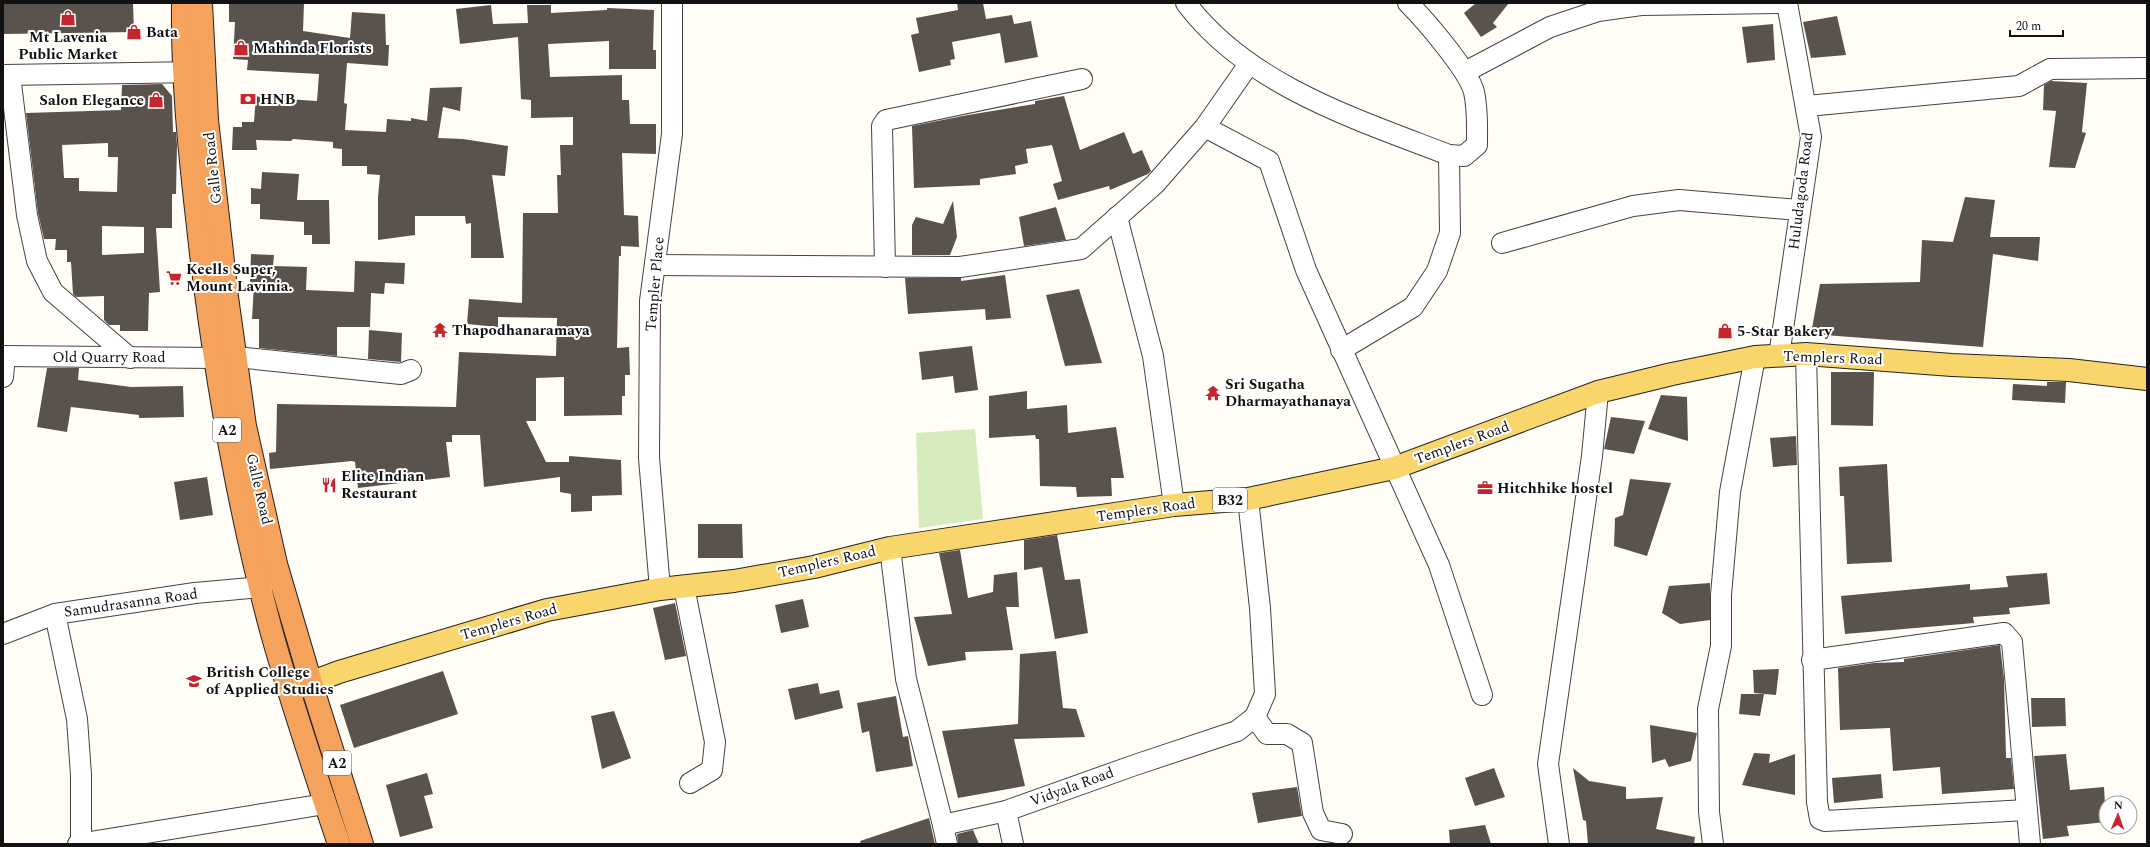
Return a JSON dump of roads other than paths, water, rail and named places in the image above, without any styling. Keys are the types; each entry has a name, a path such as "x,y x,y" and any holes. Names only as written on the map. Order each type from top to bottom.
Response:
{"highway":[{"name":"Galle Road","path":"183,3 194,72 209,135 245,426 275,557 311,682 362,844"},
{"name":"Galle Road","path":"201,3 194,72 205,297 214,358 233,465 262,587 289,691 339,844"}],"main road":[{"name":"Templers Road","path":"289,691 354,667 547,610 660,589 734,581 814,567 890,548 1174,505 1248,499 1394,468 1598,392 1672,374 1755,357 1806,354 1952,365 2069,370 2147,379"}],"street":[{"name":"Templer Place","path":"660,589 649,458 650,301 672,134 672,3"},
{"path":"1186,3 1220,40 1249,64 1335,112 1449,155 1464,156 1477,145 1478,118 1474,92 1465,72 1408,3"},
{"path":"1465,72 1550,28 1598,11 1641,5 1786,3"},
{"name":"Huludagoda Road","path":"1779,356 1799,210 1811,137 1807,106 1786,3"},
{"path":"655,265 960,267 1081,249 1155,184 1205,127 1249,64"},
{"path":"1807,106 2019,86 2050,69 2147,68"},
{"path":"130,358 53,292 37,261 27,215 6,75 194,72"},
{"path":"885,266 882,126 886,120 1082,79"},
{"path":"1205,127 1269,161 1306,270 1439,565 1482,695"},
{"path":"1341,350 1413,307 1437,271 1450,233 1449,155"},
{"path":"1502,243 1633,206 1679,200 1799,210"},
{"path":"1117,217 1153,356 1174,505"},
{"path":"1806,354 1816,802 1820,820 1825,821 2027,810"},
{"path":"3,377 4,356"},
{"name":"Old Quarry Road","path":"4,356 214,358"},
{"path":"236,357 401,374 411,370"},
{"path":"1713,844 1709,812 1708,708 1721,646 1721,596 1730,492 1755,357"},
{"path":"1559,844 1548,764 1592,456 1598,392"},
{"name":"Vidyala Road","path":"890,548 906,679 945,835 1135,764 1237,731 1255,717 1265,694 1260,608 1248,499"},
{"name":"Samudrasanna Road","path":"3,634 55,614 195,593 262,587"},
{"path":"684,587 715,742 712,770 690,783"},
{"path":"55,614 77,719 81,775 81,844"},
{"path":"1812,660 2004,634 2012,642 2030,844"},
{"path":"1255,717 1267,734 1287,734 1302,743 1313,813 1321,830 1342,834"},
{"path":"78,844 325,804"},
{"path":"1006,811 1013,844"}],"place":[{"name":"Mt Lavenia Public Market","path":"68,18"},
{"name":"Bata","path":"134,32"},
{"name":"Mahinda Florists","path":"241,48"},
{"name":"HNB","path":"248,99"},
{"name":"Salon Elegance","path":"156,100"},
{"name":"Keells Super, Mount Lavinia.","path":"174,278"},
{"name":"Thapodhanaramaya","path":"440,330"},
{"name":"5-Star Bakery","path":"1725,331"},
{"name":"Sri Sugatha Dharmayathanaya","path":"1213,393"},
{"name":"Elite Indian Restaurant","path":"329,485"},
{"name":"Hitchhike hostel","path":"1485,488"},
{"name":"British College of Applied Studies","path":"194,681"}]}
